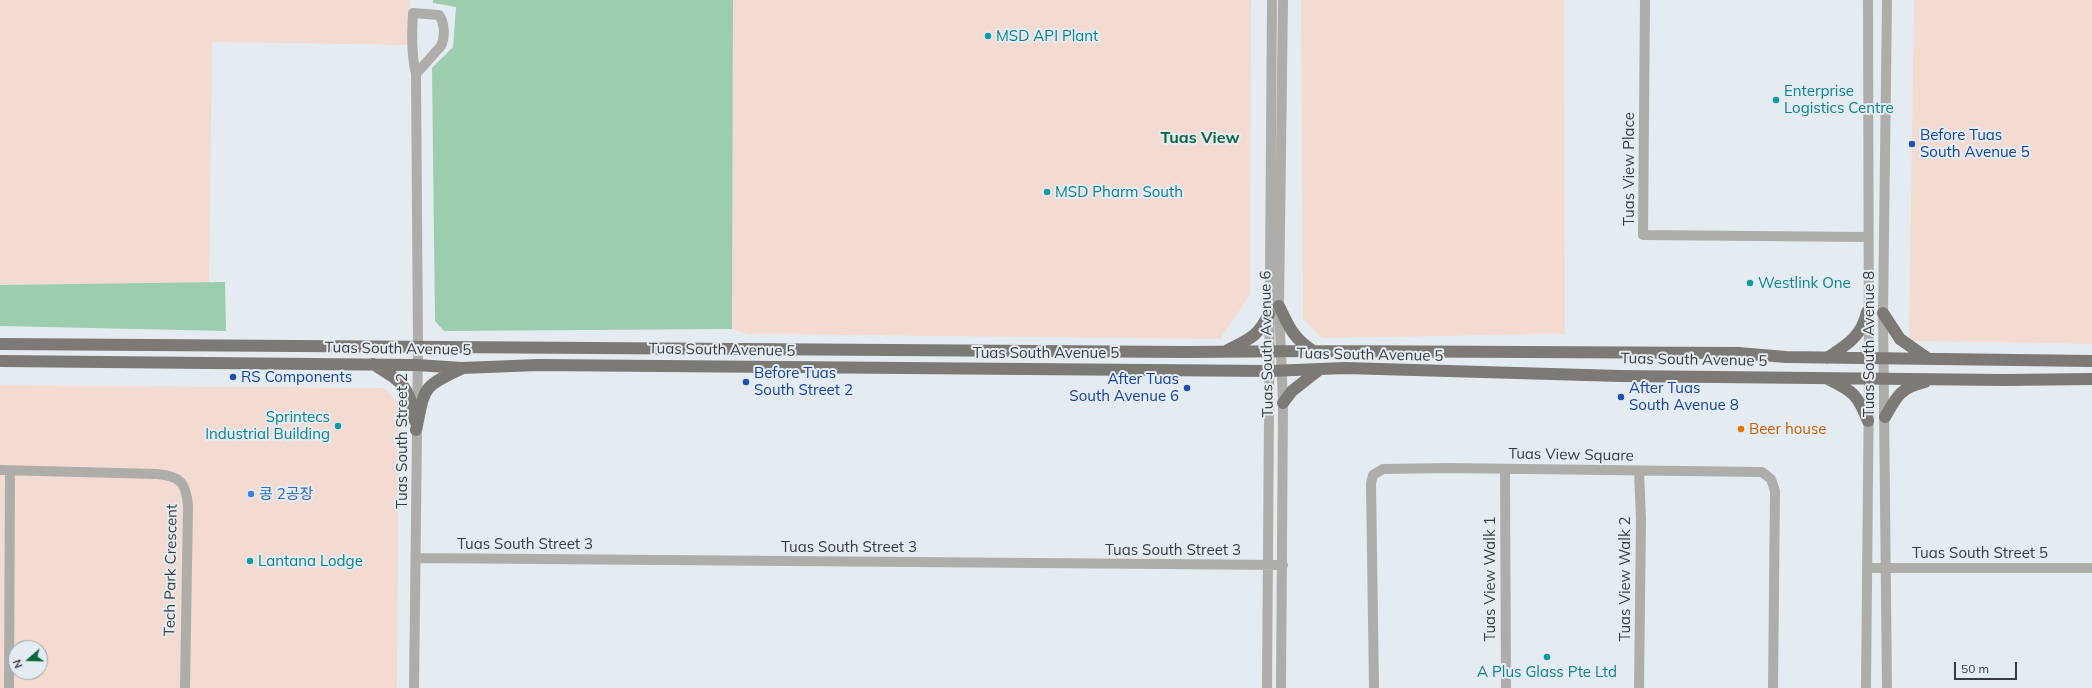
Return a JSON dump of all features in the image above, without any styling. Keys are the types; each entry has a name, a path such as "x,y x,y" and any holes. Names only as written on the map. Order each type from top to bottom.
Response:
{"main road":[{"path":"1279,306 1290,330 1303,344 1313,351"},
{"path":"1827,358 1847,346 1858,335 1865,323 1868,312"},
{"path":"1883,313 1900,339 1928,359"},
{"path":"1223,352 1255,336 1262,328 1269,314"},
{"name":"Tuas South Avenue 5","path":"0,344 1223,352 1738,353 1786,357 1827,358 2092,361"},
{"name":"Tuas South Avenue 5","path":"0,361 417,364 462,368 538,364 1275,370 1320,369 1620,376 2092,379"},
{"path":"373,364 399,380 412,400 416,430"},
{"path":"416,430 422,399 428,387 437,379 462,368"},
{"path":"1283,403 1292,391 1320,369"},
{"path":"1825,378 1852,391 1862,405 1868,421"},
{"path":"1885,417 1900,392 1906,388 1938,379"}],"street":[{"name":"Tuas South Avenue 6","path":"1267,688 1275,370 1269,314 1272,0"},
{"name":"Tuas South Avenue 6","path":"1274,351 1279,306 1283,0"},
{"name":"Tuas View Place","path":"1645,0 1644,235 1867,237"},
{"name":"Tuas South Avenue 8","path":"1866,688 1869,378 1867,237 1868,0"},
{"name":"Tuas South Avenue 8","path":"1887,0 1883,313 1887,688"},
{"name":"Tuas South Street 2","path":"414,688 418,347 416,74 412,59 413,13 439,15 443,24 444,42 416,74"},
{"name":"Tuas South Avenue 6","path":"1275,370 1283,403 1281,688"},
{"name":"Tuas View Square","path":"1374,688 1371,491 1373,475 1383,469 1762,472 1771,479 1775,491 1773,688"},
{"name":"Tuas View Walk 1","path":"1506,469 1506,688"},
{"name":"Tech Park Crescent","path":"9,688 5,594 5,470 157,474 169,475 181,482 186,490 188,506 184,688"},
{"name":"Tuas View Walk 2","path":"1639,471 1641,519 1639,688"},
{"name":"Tuas South Street 3","path":"416,558 1283,566"},
{"name":"Tuas South Street 5","path":"1867,568 2092,568"}],"shaded area":[{"path":"0,0 410,0 408,45 212,42 209,283 0,285"},
{"path":"733,0 1251,0 1250,295 1220,339 748,334 732,329"},
{"path":"1301,0 1564,0 1565,334 1322,338 1303,319"},
{"path":"1914,0 2092,0 2092,344 1909,341"},
{"path":"0,385 384,388 399,404 397,688 0,688"}],"green space":[{"path":"433,0 733,0 732,329 444,331 435,321 432,68 453,47 456,7 433,3"},
{"path":"225,282 226,331 0,326 0,285"}],"place":[{"name":"MSD API Plant","path":"988,36"},
{"name":"Enterprise Logistics Centre","path":"1776,100"},
{"name":"Before Tuas South Avenue 5","path":"1912,144"},
{"name":"MSD Pharm South","path":"1047,192"},
{"name":"Westlink One","path":"1750,283"},
{"name":"RS Components","path":"233,377"},
{"name":"Before Tuas South Street 2","path":"746,382"},
{"name":"After Tuas South Avenue 6","path":"1187,388"},
{"name":"After Tuas South Avenue 8","path":"1621,397"},
{"name":"Sprintecs Industrial Building","path":"338,426"},
{"name":"Beer house","path":"1741,429"},
{"name":"콩 2공장","path":"251,494"},
{"name":"Lantana Lodge","path":"250,561"},
{"name":"A Plus Glass Pte Ltd","path":"1547,657"}],"district":[{"name":"Tuas View","path":"1200,138"}]}
